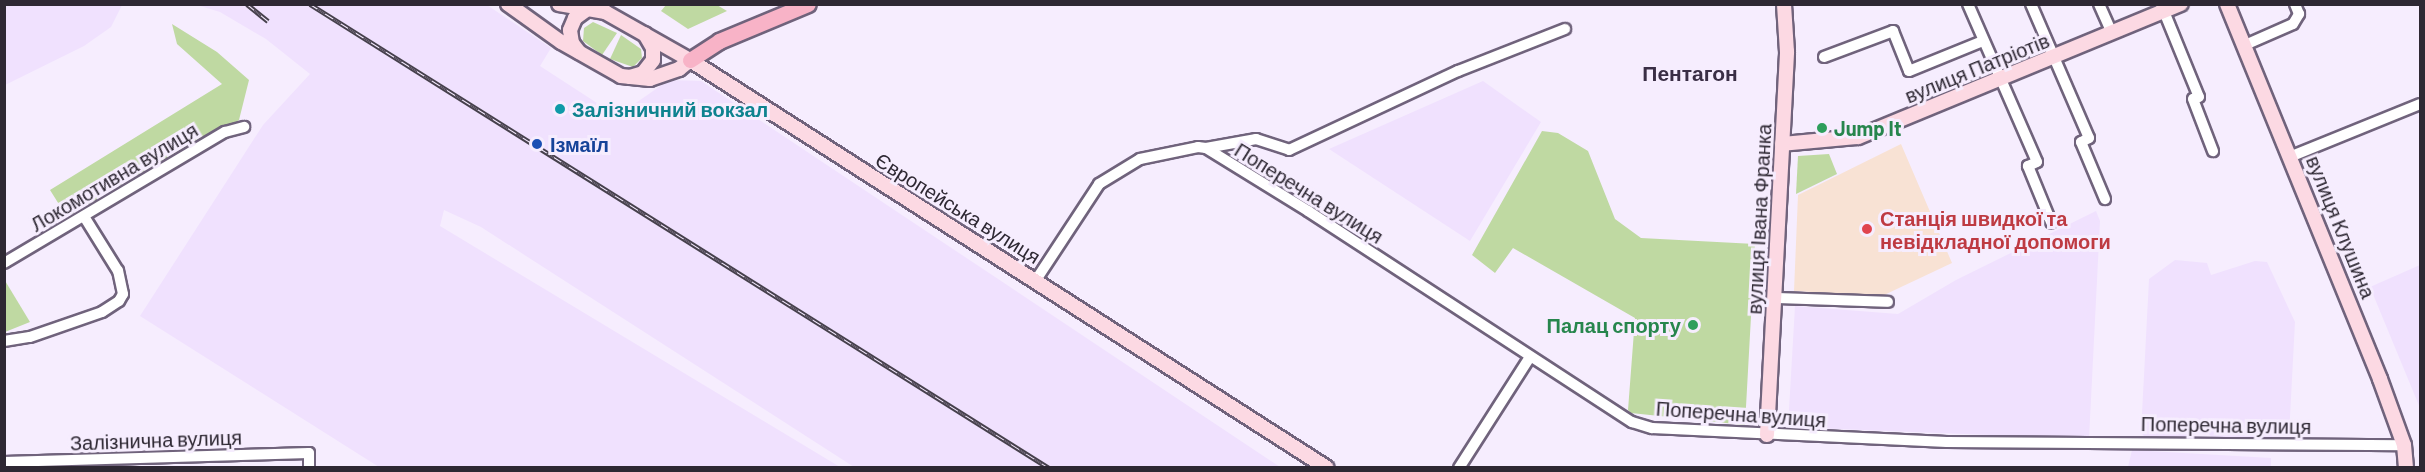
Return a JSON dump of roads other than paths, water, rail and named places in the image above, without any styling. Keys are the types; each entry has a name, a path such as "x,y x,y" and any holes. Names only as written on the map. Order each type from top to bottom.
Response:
{"main road":[{"path":"690,60 720,41 808,4"}],"street":[{"name":"Європейська вулиця","path":"559,4 596,8 690,60 1327,468"},
{"name":"вулиця Івана Франка","path":"1767,435 1787,52 1784,4"},
{"path":"1968,4 2037,162 2028,166 2051,222"},
{"path":"2031,4 2089,138 2081,142 2105,199"},
{"path":"2099,4 2112,33"},
{"name":"вулиця Патріотів","path":"1782,144 1858,137 2000,81 2112,33 2162,8 2181,4"},
{"name":"вулиця Клушина","path":"2227,4 2292,156 2404,445 2406,468"},
{"path":"2244,45 2293,24 2299,14 2295,4"},
{"path":"516,7 581,53 627,77 650,79 679,69 690,60"},
{"path":"581,53 572,43 570,30 575,18 596,8"},
{"path":"2162,8 2199,97 2193,99 2213,151"},
{"path":"1206,148 1256,139 1289,150 1458,72 1565,29"},
{"path":"627,77 643,73 653,60 652,43 641,31"},
{"path":"1824,57 1893,31 1909,71 1983,41"},
{"path":"2292,156 2421,104"},
{"name":"Локомотивна вулиця","path":"4,263 85,218 225,132 244,127"},
{"name":"Поперечна вулиця","path":"1036,280 1099,184 1140,159 1187,147 1206,148 1632,422 1652,428 1767,435 2222,446 2404,445"},
{"path":"4,341 30,337 102,312 119,302 123,294 118,271 85,218"},
{"path":"1775,298 1888,302"},
{"path":"1459,468 1530,357"},
{"name":"Залізнична вулиця","path":"4,462 309,453 309,468"}],"railway":[{"path":"247,4 268,21"},
{"path":"310,4 1049,468"}],"place":[{"name":"Залізничний вокзал","path":"560,109"},
{"name":"Jump It","path":"1822,128"},
{"name":"Ізмаїл","path":"537,144"},
{"name":"Станція швидкої та невідкладної допомоги","path":"1867,229"},
{"name":"Палац спорту","path":"1693,325"}],"district":[{"name":"Пентагон","path":"1690,73"}]}
